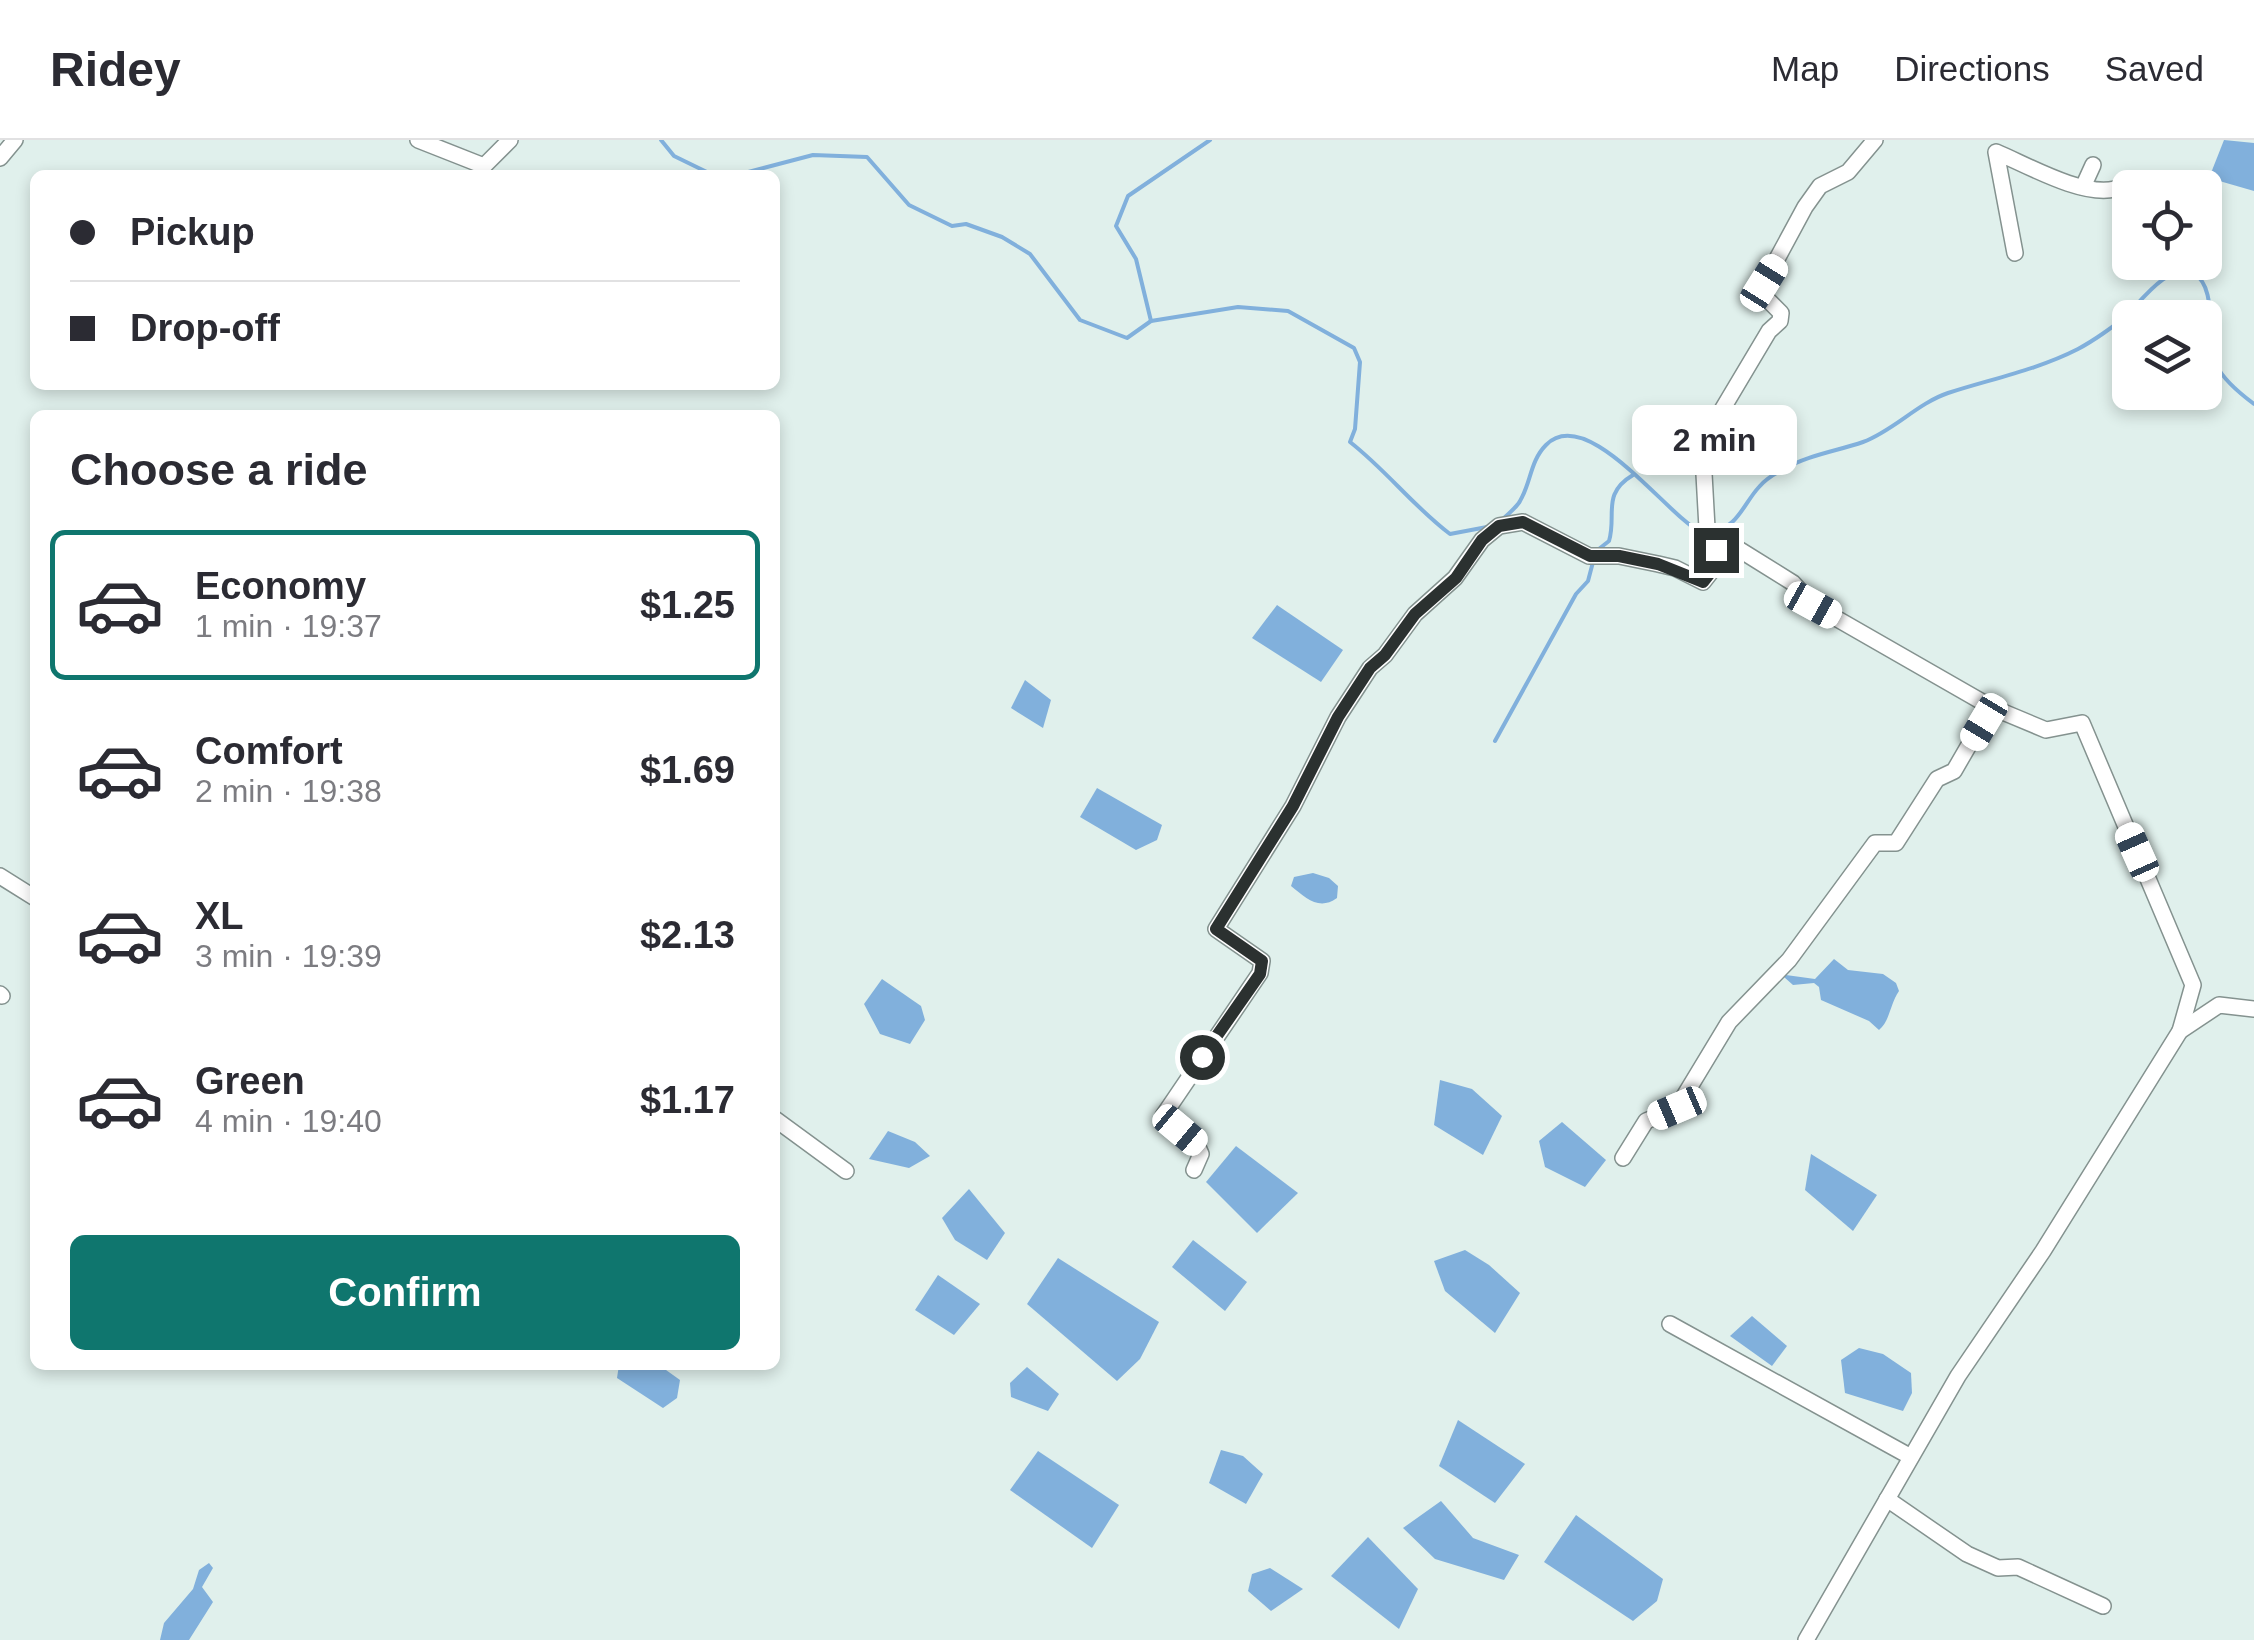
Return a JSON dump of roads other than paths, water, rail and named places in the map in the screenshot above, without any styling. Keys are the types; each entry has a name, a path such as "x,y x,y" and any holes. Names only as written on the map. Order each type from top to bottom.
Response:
{"street":[{"path":"0,158 15,140"},
{"path":"418,140 484,166 510,140"},
{"path":"1806,1640 1958,1376 2043,1251 2180,1031 2193,985 2082,723 2046,730 1991,707 1813,605 1793,583 1732,545 1716,550 1708,546 1703,456 1716,420 1782,314 1762,294 1764,283 1820,186 1848,172 1876,140"},
{"path":"1998,146 2083,186 2112,190"},
{"path":"1998,146 2015,253"},
{"path":"2083,186 2092,165"},
{"path":"1194,1170 1201,1154 1197,1145 1163,1116 1260,974 1262,961 1216,929 1293,806 1338,717 1370,668 1385,655 1415,614 1456,578 1482,540 1499,526 1523,522 1590,556 1619,556 1658,564 1703,582 1732,545"},
{"path":"1623,1158 1646,1121 1677,1108 1729,1022 1789,960 1875,843 1896,843 1937,778 1954,771 1991,707"},
{"path":"2,881 30,895"},
{"path":"2180,1031 2219,1006 2254,1009"},
{"path":"780,1123 846,1171"},
{"path":"1670,1324 1911,1457"},
{"path":"1887,1499 1967,1554 1998,1568 2018,1567 2102,1606"}],"water":[{"path":"2224,140 2254,143 2254,191 2222,182 2222,170 2212,170"},
{"path":"1277,605 1343,650 1321,682 1252,638"},
{"path":"1025,680 1051,700 1043,728 1011,708"},
{"path":"1097,788 1162,825 1157,840 1136,850 1080,817"},
{"path":"1313,873 1338,886 1337,898 1318,903 1291,886 1294,877"},
{"path":"1834,959 1848,970 1883,974 1896,983 1899,991 1879,1030 1869,1021 1821,1000 1819,987 1814,983 1793,985 1784,977 1815,979"},
{"path":"882,979 921,1006 925,1020 910,1044 880,1034 864,1004"},
{"path":"1440,1080 1472,1089 1502,1116 1483,1155 1434,1125"},
{"path":"1562,1122 1606,1160 1585,1187 1545,1167 1539,1141"},
{"path":"888,1131 915,1142 930,1156 909,1168 869,1159"},
{"path":"1236,1146 1298,1193 1257,1233 1206,1182"},
{"path":"1811,1154 1877,1195 1853,1231 1805,1190"},
{"path":"969,1189 1005,1233 987,1260 955,1240 942,1218"},
{"path":"1193,1240 1247,1282 1225,1311 1172,1267"},
{"path":"1465,1250 1520,1293 1495,1333 1445,1291 1434,1261"},
{"path":"1058,1258 1159,1322 1140,1359 1117,1381 1027,1304"},
{"path":"938,1275 980,1304 954,1335 915,1310"},
{"path":"1752,1316 1787,1346 1772,1366 1730,1336"},
{"path":"1859,1348 1883,1354 1911,1373 1912,1393 1903,1411 1845,1393 1841,1360"},
{"path":"1027,1367 1059,1394 1048,1411 1011,1397 1010,1383"},
{"path":"618,1370 666,1370 680,1380 677,1398 663,1408 617,1378"},
{"path":"1458,1420 1525,1464 1495,1503 1439,1466"},
{"path":"1221,1450 1243,1456 1263,1474 1246,1504 1209,1483"},
{"path":"1038,1451 1119,1505 1092,1548 1010,1490"},
{"path":"1441,1501 1473,1538 1519,1555 1504,1580 1435,1559 1403,1528"},
{"path":"1576,1515 1663,1579 1657,1601 1633,1621 1544,1562"},
{"path":"1368,1537 1418,1589 1399,1629 1331,1576"},
{"path":"209,1563 213,1568 202,1587 213,1602 189,1640 160,1640 164,1623 193,1589 199,1570"},
{"path":"1270,1568 1303,1589 1271,1611 1248,1591 1252,1574"}],"waterway":[{"path":"661,140 674,156 703,170"},
{"path":"1151,321 1136,259 1116,226 1128,196 1210,140"},
{"path":"756,170 813,155 867,157 909,205 952,226 966,224 1002,237 1030,254 1080,320 1127,338 1151,321 1238,307 1288,311 1354,348 1360,362 1355,429 1350,442 1450,534 1487,527"},
{"path":"1711,532 1734,521 1761,484 1781,471 1874,437 1948,393 2078,349 2117,323 2157,284 2175,273 2185,271 2201,280 2209,302 2217,366 2254,404"},
{"path":"1504,518 1520,501 1541,451 1563,436 1583,439 1604,450 1702,533"},
{"path":"1595,552 1609,541 1613,497 1633,475"},
{"path":"1495,741 1576,594 1588,581 1593,562"}]}
